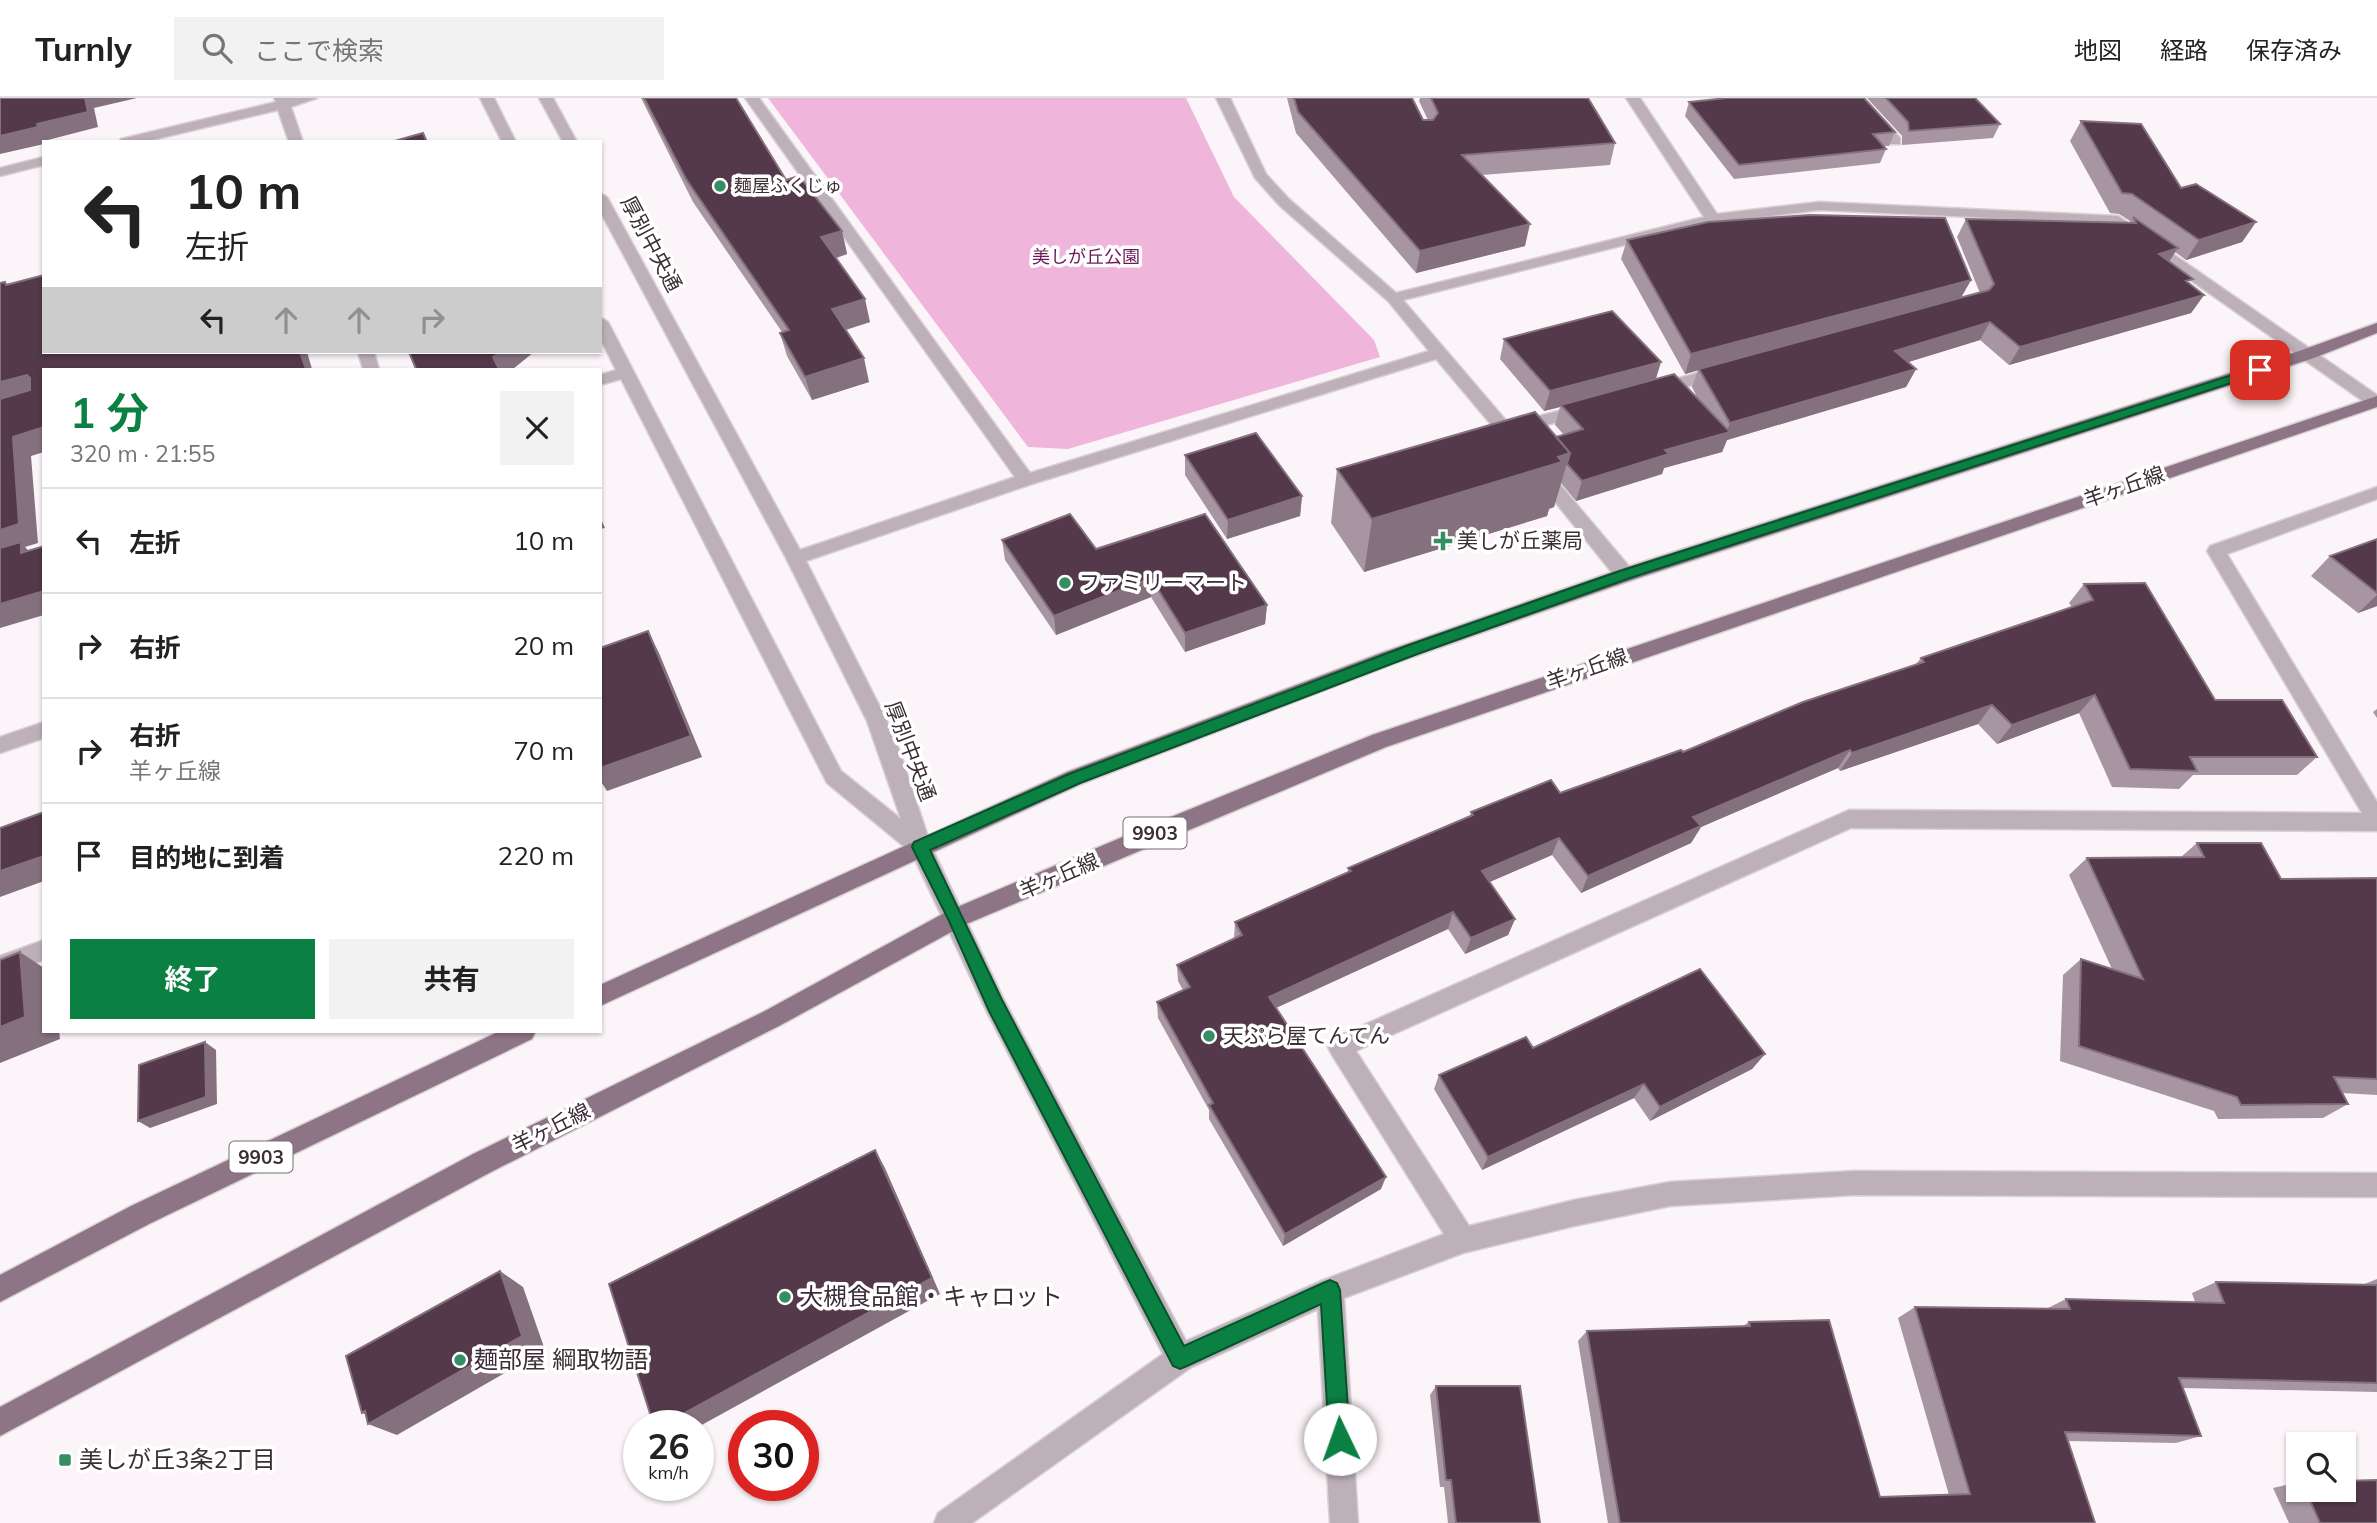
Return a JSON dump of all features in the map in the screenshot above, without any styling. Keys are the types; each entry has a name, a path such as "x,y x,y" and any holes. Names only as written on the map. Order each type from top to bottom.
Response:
{"main road":[{"path":"602,995 1074,778 1388,659 1625,575 2308,354 2377,328"},
{"name":"羊ヶ丘線","path":"0,1422 482,1163 771,1019 956,918 1379,741 2376,401"},
{"name":"9903","path":"0,1289 140,1214 520,1033"}],"street":[{"path":"134,140 282,101 310,98"},
{"path":"487,98 508,140"},
{"path":"546,98 569,140"},
{"path":"752,98 1026,480"},
{"path":"1223,98 1260,176 1284,202 1392,298 1506,430 1625,575"},
{"path":"1633,98 1713,219"},
{"path":"1856,98 1895,141"},
{"path":"282,101 295,140"},
{"path":"0,172 42,162"},
{"name":"厚別中央通","path":"602,201 795,558 881,732 920,847"},
{"path":"1392,298 1713,219 1819,206 2113,219 2376,401"},
{"path":"1935,210 1945,233"},
{"name":"厚別中央通","path":"602,326 834,777 920,847"},
{"path":"795,558 1026,480 1440,353"},
{"path":"1639,394 1733,369"},
{"path":"602,379 626,372"},
{"path":"1506,430 1599,405"},
{"path":"2377,493 2216,551 2377,821"},
{"path":"0,745 42,731"},
{"path":"1463,1240 1340,1047 1849,819 2377,821"},
{"path":"920,847 995,1005 1180,1358"},
{"path":"0,966 42,951"},
{"path":"948,1523 1180,1358 1330,1290 1463,1240 1574,1213 1670,1194 1827,1184 2377,1185"},
{"path":"1330,1290 1344,1523"}],"green space":[{"name":"美しが丘公園","path":"768,98 1186,98 1234,197 1374,340 1380,357 1068,449 1028,447"}],"building":[{"path":"0,98 85,98 88,112 0,136"},
{"path":"644,98 736,98 786,180 799,176 842,231 821,237 865,299 832,309 864,358 805,377 780,333 789,330 686,179"},
{"path":"1294,98 1412,98 1423,120 1433,120 1438,113 1431,98 1588,98 1615,143 1462,155 1530,224 1420,251 1298,112"},
{"path":"1727,98 1864,98 1895,132 1873,134 1886,149 1739,165 1689,102"},
{"path":"1886,98 1975,98 2000,124 1909,131 1908,122"},
{"path":"2081,121 2141,124 2181,188 2196,184 2256,222 2199,240 2132,194 2122,193"},
{"path":"423,133 426,140 398,140"},
{"path":"1810,215 1945,218 1971,280 1691,354 1627,240 1708,222"},
{"path":"2133,217 2178,248 2159,254 2193,279 2186,281 2204,295 2020,347 1990,322 1895,351 1916,369 1730,423 1699,369 1989,290 1994,284 1966,219 2136,223"},
{"path":"42,276 42,354 301,354 306,368 42,368 42,428 13,437 19,524 0,530 0,399 30,390 30,378 27,375 0,382 0,283 5,282 6,285"},
{"path":"1612,311 1661,362 1550,391 1504,339"},
{"path":"410,354 497,354 493,357 498,368 416,368"},
{"path":"1674,374 1730,432 1665,450 1669,454 1582,481 1567,464 1570,453 1556,437 1583,429 1561,405"},
{"path":"1535,412 1570,453 1558,457 1562,462 1372,519 1337,469"},
{"path":"1256,433 1302,496 1228,520 1185,455"},
{"path":"1070,514 1096,549 1205,514 1267,605 1185,633 1151,578 1054,616 1002,540"},
{"path":"2377,539 2377,593 2330,556"},
{"path":"21,542 21,553 42,547 42,592 0,604 0,548"},
{"path":"2145,583 2215,700 2282,700 2317,757 2190,757 2197,771 2130,769 2095,695 2012,725 1992,705 1852,753 1850,750 1693,817 1701,826 1588,876 1559,838 1482,871 1515,919 1471,938 1453,912 1269,997 1386,1177 1285,1234 1209,1105 1213,1103 1157,1002 1190,987 1177,965 1242,935 1235,922 1351,871 1348,868 1473,815 1471,812 1551,780 1560,793 1681,750 1683,752 1803,702 1924,662 1921,658 2093,600 2084,584"},
{"path":"648,631 691,736 602,767 602,647"},
{"path":"42,813 42,857 0,871 0,828"},
{"path":"2197,843 2261,843 2281,879 2377,878 2377,1079 2334,1077 2348,1104 2241,1105 2237,1097 2079,1046 2081,959 2143,979 2087,858 2204,857"},
{"path":"20,952 25,1017 0,1027 0,960"},
{"path":"1700,969 1765,1054 1660,1107 1644,1084 1488,1157 1439,1075 1526,1037 1533,1048"},
{"path":"205,1042 206,1097 138,1121 139,1065"},
{"name":"大槻食品館・キャロット","path":"875,1150 932,1278 690,1410 649,1410 609,1284"},
{"path":"500,1271 522,1336 368,1424 365,1411 362,1413 346,1356"},
{"path":"2216,1282 2377,1285 2377,1383 2179,1378 2201,1436 2065,1432 2095,1523 1620,1523 1587,1331 1750,1326 1749,1322 1829,1320 1880,1497 1970,1494 1915,1307 2070,1309 2066,1299 2224,1303"},
{"path":"1436,1386 1520,1386 1540,1523 1456,1523 1451,1480 1446,1480"},
{"path":"2377,1480 2377,1523 2320,1523 2311,1502 2356,1502 2356,1481"}],"place":[{"name":"麺屋ふくじゅ","path":"720,186"},
{"name":"美しが丘薬局","path":"1443,541"},
{"name":"ファミリーマート","path":"1065,583"},
{"name":"天ぷら屋てんてん","path":"1209,1036"},
{"name":"大槻食品館・キャロット","path":"785,1297"},
{"name":"麺部屋 綱取物語","path":"460,1360"},
{"name":"美しが丘3条2丁目","path":"65,1460"}],"route":[{"path":"1340,1439 1330,1290 1180,1358 995,1005 920,847 1074,778 1415,649 1625,575 2260,370"}]}
